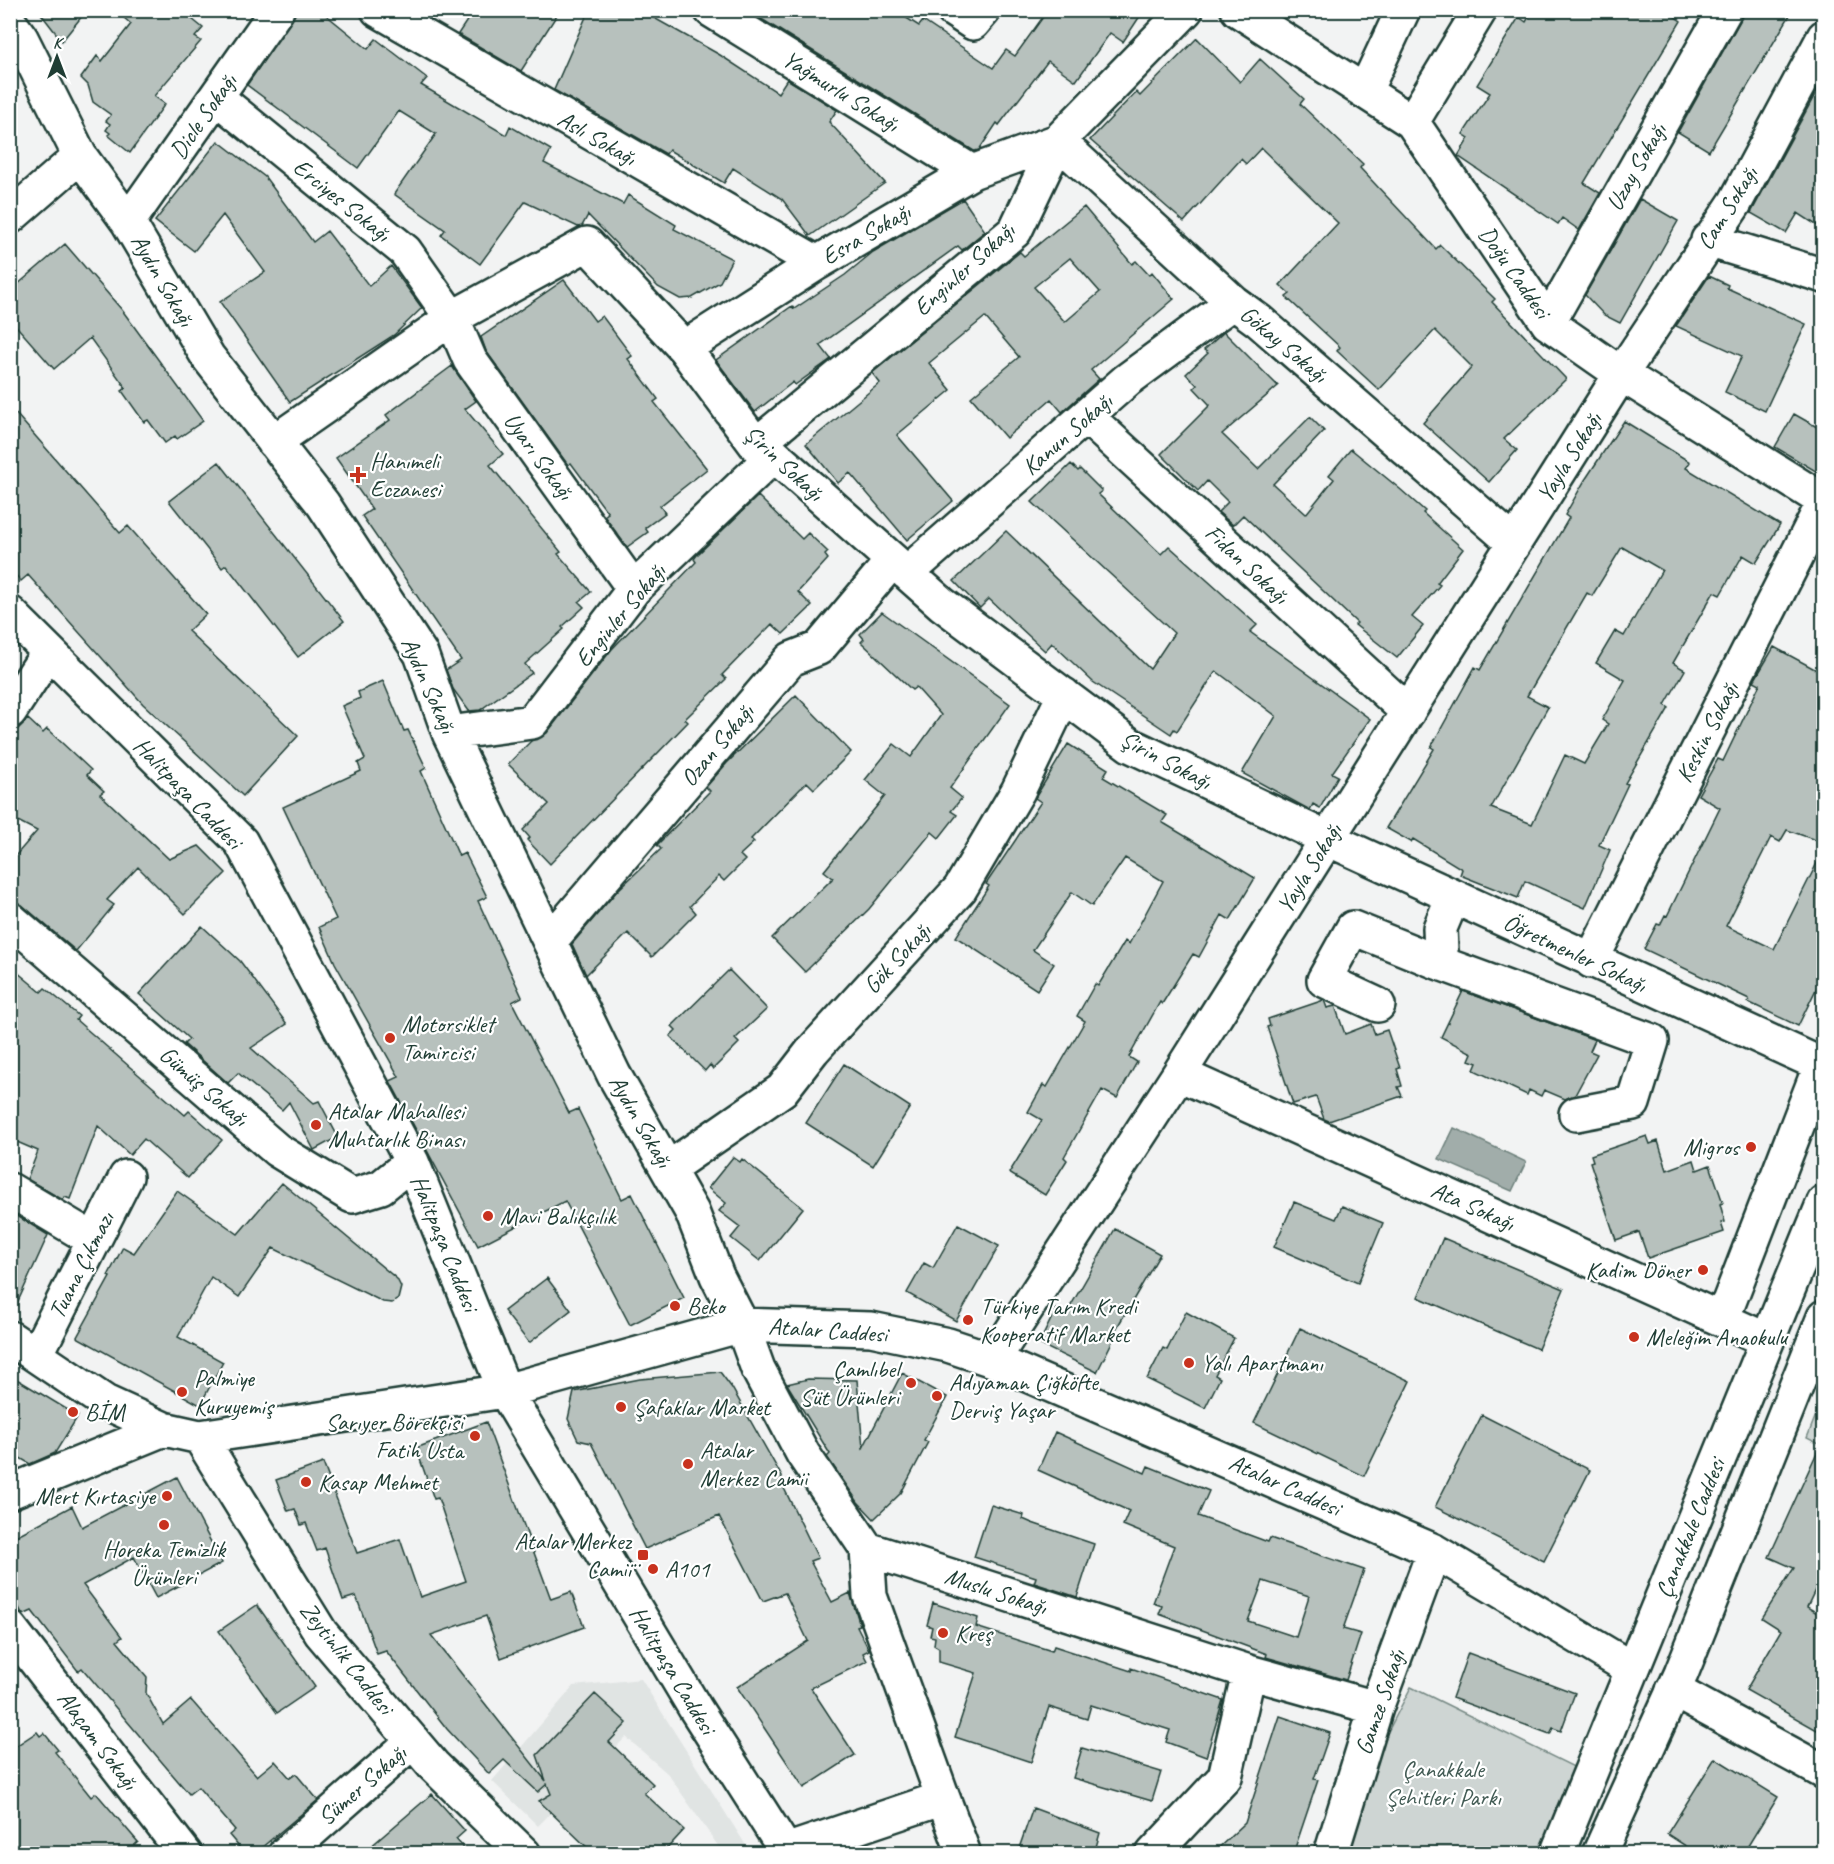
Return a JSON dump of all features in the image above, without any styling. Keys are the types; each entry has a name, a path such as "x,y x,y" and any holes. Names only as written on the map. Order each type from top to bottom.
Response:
{"street":[{"name":"Dicle Sokağı","path":"128,222 277,10"},
{"name":"Aslı Sokağı","path":"378,10 817,263"},
{"name":"Yağmurlu Sokağı","path":"711,10 972,172"},
{"path":"953,10 973,23 984,10"},
{"name":"Enginler Sokağı","path":"449,733 532,722 634,589 765,450 1014,231 1058,141 1186,10"},
{"name":"Doğu Caddesi","path":"1238,10 1412,122 1548,323 1621,374 1824,502"},
{"path":"1365,92 1403,10"},
{"name":"Uzay Sokağı","path":"1548,323 1725,10"},
{"path":"1412,122 1477,11"},
{"name":"Aydın Sokağı","path":"10,23 21,38 80,156 128,222 208,357 323,504 421,654 449,733 614,1075 692,1212 717,1276 742,1325 758,1369 803,1454 867,1549"},
{"name":"Cam Sokağı","path":"1621,374 1708,240 1735,203 1824,37"},
{"name":"Erciyes Sokağı","path":"216,98 405,252 452,318"},
{"name":"Esra Sokağı","path":"684,348 817,263 972,172 1058,141"},
{"name":"Gökay Sokağı","path":"1058,141 1233,302 1259,321 1514,543"},
{"path":"10,217 80,156"},
{"path":"1708,240 1824,276"},
{"name":"Şirin Sokağı","path":"274,442 452,318 587,244 684,348 765,450 942,604 1130,745 1328,839"},
{"name":"Kanun Sokağı","path":"900,567 1087,417 1127,380 1233,302"},
{"name":"Uyarı Sokağı","path":"452,318 471,360 634,589"},
{"name":"Yayla Sokağı","path":"993,1360 1179,1074 1621,374"},
{"name":"Fidan Sokağı","path":"1087,417 1408,712"},
{"name":"Keskin Sokağı","path":"1591,961 1824,502"},
{"name":"Ozan Sokağı","path":"550,941 791,659 819,648 900,567"},
{"name":"Halitpaşa Caddesi","path":"10,614 241,842 411,1162 505,1391 695,1708 787,1852"},
{"path":"10,711 48,653"},
{"name":"Gök Sokağı","path":"669,1168 782,1090 813,1050 960,890 1018,791 1064,695"},
{"name":"Öğretmenler Sokağı","path":"1328,839 1822,1065"},
{"path":"1439,956 1461,937 1463,902"},
{"name":"Gümüş Sokağı","path":"10,919 277,1150 342,1190 352,1196 381,1187 411,1162"},
{"path":"1378,1005 1324,980 1353,928 1439,956 1652,1041 1633,1103 1576,1114"},
{"path":"1719,1318 1729,1302 1822,1065"},
{"name":"Ata Sokağı","path":"1179,1074 1767,1340"},
{"name":"Tuana Çıkmazı","path":"24,1346 94,1240 126,1177"},
{"path":"10,1190 94,1240"},
{"name":"Çanakkale Caddesi","path":"1557,1854 1824,1202"},
{"name":"Çanakkale Caddesi","path":"1599,1854 1673,1690 1824,1317"},
{"name":"Atalar Caddesi","path":"164,1429 200,1437 505,1391 742,1325 871,1329 948,1345 993,1360 1434,1551 1632,1669 1673,1690"},
{"path":"24,1346 105,1402 164,1429"},
{"path":"10,1492 164,1429"},
{"name":"Zeytinlik Caddesi","path":"200,1437 321,1633 433,1765 524,1854"},
{"path":"867,1549 870,1596 964,1854"},
{"name":"Muslu Sokağı","path":"867,1549 1249,1672 1376,1708"},
{"name":"Gamze Sokağı","path":"1331,1854 1376,1708 1434,1551"},
{"name":"Alaçam Sokağı","path":"10,1628 185,1854"},
{"path":"1153,1854 1225,1777 1249,1672"},
{"path":"1673,1690 1824,1772"},
{"name":"Sümer Sokağı","path":"285,1854 413,1741"},
{"path":"787,1852 943,1798"}],"shaded area":[{"path":"1454,1128 1526,1162 1512,1191 1439,1159"},
{"path":"641,1679 747,1847 739,1853 723,1853 668,1774 626,1737 538,1826 492,1781 574,1686"}],"green space":[{"path":"1823,1397 1823,1446 1807,1438"},
{"name":"Çanakkale Şehitleri Parkı","path":"1411,1687 1578,1769 1543,1853 1325,1854"}],"building":[{"path":"38,10 87,10 62,41"},
{"path":"115,10 181,10 203,28 195,37 201,41 154,96 165,104 130,153 108,135 110,133 106,130 110,124 106,121 111,115 93,102 88,85 81,78 97,56 102,61 131,24"},
{"path":"298,10 320,10 368,49 376,39 427,78 421,85 506,135 510,126 551,150 544,163 623,204 628,195 676,225 674,229 732,259 720,282 692,298 680,299 658,287 588,215 582,226 578,227 525,202 480,264 441,235 445,230 394,194 436,134 399,111 358,168 247,85"},
{"path":"474,10 560,10 521,71 458,34"},
{"path":"589,10 640,10 720,55 778,93 787,79 837,110 829,122 885,183 810,236 782,199 733,168 724,183 669,150 666,154 554,90"},
{"path":"747,10 894,10 919,26 923,21 993,68 1006,50 1015,56 1048,10 1144,10 1123,42 1110,33 1076,81 1048,61 999,125 997,123 979,150 974,151"},
{"path":"1533,10 1665,10 1681,21 1584,183 1600,193 1579,230 1562,218 1558,224 1458,156 1469,138 1463,134 1490,93 1477,85 1519,17 1526,22"},
{"path":"1744,10 1793,10 1709,151 1678,132"},
{"path":"1197,38 1240,82 1260,59 1304,99 1300,104 1363,164 1360,168 1436,249 1440,245 1495,299 1492,302 1566,379 1504,439 1517,450 1489,482 1423,423 1472,367 1435,330 1379,390 1337,351 1340,347 1286,297 1290,294 1280,285 1338,223 1261,148 1246,164 1241,159 1184,222 1090,140 1136,92 1140,96"},
{"path":"1824,78 1824,230 1798,213 1786,233 1751,213"},
{"path":"218,141 265,177 313,242 327,231 369,286 391,266 422,308 394,335 290,402 220,302 265,272 223,215 194,251 155,221"},
{"path":"963,199 985,231 962,250 958,246 820,345 831,359 795,385 793,382 755,412 716,360 792,306 794,309 845,275 873,252"},
{"path":"1640,199 1678,221 1620,323 1604,315 1585,295"},
{"path":"1084,207 1132,264 1136,261 1149,275 1152,272 1174,299 1091,370 1099,379 1062,412 1051,399 1006,438 971,397 1019,357 985,317 929,363 951,390 897,435 953,501 907,540 850,473 838,483 806,444 880,383 872,373 1020,252 1024,256","holes":["1070,258 1100,292 1065,322 1034,287"]},
{"path":"65,244 122,310 203,421 177,439 175,436 165,443 148,420 144,422 122,391 126,388 90,338 54,369 10,319 10,291"},
{"path":"1709,276 1728,285 1727,288 1806,324 1765,411 1725,392 1742,356 1676,326"},
{"path":"564,280 595,321 602,316 632,356 628,359 658,399 654,402 707,469 660,506 665,513 645,528 648,532 627,547 604,516 608,513 571,463 568,465 486,351 481,337"},
{"path":"1224,332 1278,386 1222,434 1258,469 1310,417 1324,431 1273,484 1306,514 1334,479 1329,475 1351,449 1425,511 1423,513 1463,549 1437,583 1440,585 1412,617 1423,626 1397,658 1355,625 1357,623 1243,515 1233,525 1218,512 1228,502 1207,481 1198,491 1161,454 1210,405 1194,388 1197,385 1186,374 1208,353 1204,350"},
{"path":"452,366 476,401 465,409 503,454 490,465 561,552 558,554 591,592 579,602 584,607 562,627 564,629 525,664 532,673 480,710 469,711 453,689 446,670 461,660 362,516 372,509 336,458 390,420 386,415"},
{"path":"10,407 120,533 128,526 206,614 188,631 298,736 243,796 143,704 28,575 21,581 10,569"},
{"path":"1794,414 1824,431 1824,476 1775,447"},
{"path":"1624,421 1690,462 1686,468 1780,525 1756,563 1743,555 1720,595 1714,592 1673,663 1685,670 1665,705 1669,708 1625,783 1628,784 1599,845 1610,850 1585,908 1525,881 1518,898 1460,875 1462,869 1413,839 1411,842 1386,828 1434,749 1431,747 1475,667 1480,670 1569,518 1565,515","holes":["1622,547 1662,570 1624,636 1615,631 1596,663 1625,680 1602,720 1608,724 1584,764 1565,755 1532,824 1491,808 1548,707 1527,696 1587,593 1592,596"]},
{"path":"219,462 344,621 298,657 226,565 222,568 169,501"},
{"path":"1071,464 1078,471 1080,469 1102,491 1098,494 1161,554 1169,546 1257,625 1250,632 1370,719 1332,773 1338,776 1320,808 1313,804 1310,810 1242,773 1276,716 1216,671 1177,731 1174,729 1171,734 1093,682 1052,643 1045,651 989,599 980,608 954,581 1006,531 1150,669 1174,633 1032,502"},
{"path":"758,496 802,539 808,533 828,552 825,555 828,559 798,592 812,606 783,634 772,624 722,675 726,679 685,719 688,722 550,864 527,840 530,838 523,830 549,804 508,764 531,741 547,733 612,649 696,562 694,559 697,555"},
{"path":"882,612 1010,704 950,788 962,798 951,811 957,815 939,838 932,832 869,909 805,972 772,938 833,878 824,871 885,796 865,780 894,744 911,757 941,715 916,687 912,690 861,642 864,639 860,634"},
{"path":"1774,647 1824,674 1824,843 1787,830 1780,842 1771,837 1726,926 1774,949 1824,849 1824,973 1798,1026 1748,1002 1749,999 1644,949 1657,924 1660,925 1665,915 1667,916 1720,808 1698,795 1718,759 1723,761 1760,684 1754,681"},
{"path":"383,681 404,731 408,730 426,768 421,771 459,856 465,853 487,897 478,901 522,997 512,1002 569,1113 578,1109 622,1199 632,1194 684,1298 630,1325 565,1201 478,1246 390,1081 399,1077 335,963 319,927 336,919 283,807 361,771 358,763 365,759 342,706 360,698 358,692"},
{"path":"796,695 851,752 814,789 807,782 751,839 754,842 740,855 745,860 724,881 719,876 690,906 696,913 652,957 628,933 586,975 572,944 617,891 661,849 657,845 710,791 706,787 727,763"},
{"path":"28,719 43,733 47,729 91,770 87,775 104,791 100,794 169,859 199,846 226,873 185,914 138,867 107,900 114,905 76,951 22,905 10,899 10,862 37,831 10,817 10,737"},
{"path":"1068,744 1108,769 1103,777 1167,815 1162,822 1255,878 1230,920 1222,915 1199,957 1193,954 1162,1004 1160,1002 1129,1057 1137,1062 1117,1098 1102,1090 1064,1157 1067,1160 1045,1195 1009,1173 1042,1120 1028,1112 1043,1085 1047,1087 1085,1021 1077,1016 1095,984 1098,986 1125,941 1129,944 1163,881 1125,858 1092,906 1072,892 1033,950 1054,964 1037,990 956,937 989,886 986,884 1041,802 1035,798"},
{"path":"202,926 240,961 287,1024 251,1048 314,1103 319,1101 338,1137 314,1150 289,1102 282,1110 238,1073 228,1083 184,1044 189,1039 139,994"},
{"path":"10,966 41,992 45,988 79,1016 76,1020 185,1115 189,1111 222,1140 188,1178 144,1139 130,1155 98,1126 70,1199 65,1197 63,1200 27,1179 38,1151 10,1139"},
{"path":"729,970 767,1009 735,1039 739,1043 713,1069 710,1065 705,1071 670,1036 676,1030 672,1026"},
{"path":"1463,991 1595,1040 1590,1051 1597,1054 1575,1095 1565,1099 1544,1090 1541,1096 1529,1090 1527,1095 1474,1070 1477,1063 1469,1060 1472,1053 1441,1037"},
{"path":"1324,1000 1327,1008 1335,1006 1345,1034 1371,1024 1375,1034 1387,1030 1400,1068 1397,1069 1402,1086 1398,1087 1402,1096 1329,1121 1324,1119 1316,1097 1293,1104 1267,1027 1270,1026 1268,1019"},
{"path":"844,1064 910,1107 873,1166 806,1123"},
{"path":"1647,1136 1650,1144 1658,1141 1667,1170 1694,1160 1697,1170 1710,1165 1723,1203 1720,1204 1725,1222 1721,1223 1724,1232 1648,1258 1639,1232 1616,1240 1590,1162 1593,1161 1591,1155"},
{"path":"733,1157 740,1162 742,1159 803,1208 760,1261 731,1238 740,1227 719,1211 726,1203 708,1188"},
{"path":"282,1183 397,1279 401,1287 398,1299 392,1303 383,1302 273,1248 239,1297 211,1277 178,1337 223,1362 200,1405 77,1337 110,1277 108,1276 123,1247 134,1253 177,1191 238,1234"},
{"path":"1294,1202 1336,1219 1342,1206 1383,1223 1358,1283 1274,1247"},
{"path":"14,1214 48,1235 10,1319 10,1222"},
{"path":"958,1224 999,1246 956,1321 907,1293 924,1263 933,1268"},
{"path":"1115,1229 1160,1254 1112,1336 1114,1338 1097,1372 1039,1344 1056,1309 1066,1314"},
{"path":"1443,1238 1564,1289 1538,1349 1418,1297"},
{"path":"547,1278 571,1310 529,1343 504,1311"},
{"name":"Yalı Apartmanı","path":"1186,1312 1234,1338 1215,1375 1220,1378 1205,1408 1147,1379 1163,1348 1167,1350"},
{"path":"1300,1328 1410,1381 1364,1476 1254,1423"},
{"path":"720,1372 732,1388 782,1477 782,1484 818,1558 810,1561 832,1602 850,1593 860,1625 857,1626 869,1650 863,1653 867,1661 811,1688 855,1755 804,1788 737,1687 808,1641 785,1593 763,1601 719,1516 645,1549 591,1443 578,1440 568,1419 574,1392 640,1379"},
{"path":"902,1373 947,1397 924,1440 928,1442 901,1493 874,1519 858,1502 827,1457 830,1454 787,1384 808,1379 857,1380 863,1448"},
{"path":"10,1375 78,1416 55,1453 30,1464 10,1452"},
{"path":"1482,1415 1590,1470 1544,1561 1435,1507"},
{"path":"486,1422 551,1599 571,1592 584,1627 501,1658 486,1616 431,1635 546,1781 537,1755 595,1694 627,1723 609,1742 653,1784 644,1793 684,1830 662,1854 594,1854 539,1801 551,1794 547,1784 538,1792 504,1760 489,1774 447,1729 386,1651 377,1654 356,1596 343,1600 325,1548 317,1551 306,1523 301,1525 295,1509 288,1511 276,1480 323,1463 357,1553 400,1539 420,1597 466,1581 438,1498 434,1499 416,1448"},
{"path":"1055,1432 1145,1473 1148,1466 1209,1491 1198,1516 1268,1542 1270,1538 1364,1570 1343,1629 1361,1634 1346,1680 1266,1657 1267,1654 1159,1614 1162,1606 1153,1603 1174,1546 1123,1525 1129,1511 1038,1470","holes":["1263,1581 1309,1596 1296,1637 1248,1621"]},
{"path":"1824,1437 1824,1571 1807,1607 1824,1617 1824,1734 1746,1690 1781,1630 1762,1618 1794,1568 1769,1557"},
{"path":"177,1477 222,1563 156,1598 134,1557 83,1585 122,1637 117,1641 147,1677 146,1693 163,1724 191,1700 257,1776 275,1761 290,1778 296,1774 318,1800 254,1854 245,1854 229,1835 235,1830 198,1787 189,1794 82,1668 78,1671 32,1611 23,1615 10,1591 10,1539 72,1506 82,1527"},
{"path":"991,1505 1024,1515 1023,1519 1032,1523 1094,1544 1077,1597 1034,1583 1036,1577 974,1557"},
{"path":"933,1603 978,1618 976,1627 1052,1651 1054,1646 1131,1671 1131,1668 1223,1700 1206,1757 1166,1742 1170,1730 1091,1705 1087,1719 1049,1707 1031,1762 955,1737 976,1673 939,1662 939,1648 934,1645 935,1637 930,1636 932,1627 927,1625"},
{"path":"257,1605 315,1687 277,1713 219,1631"},
{"path":"1468,1653 1575,1693 1561,1731 1553,1728 1550,1734 1452,1698"},
{"path":"1280,1716 1330,1733 1314,1779 1318,1780 1293,1854 1212,1854 1245,1823"},
{"path":"37,1732 40,1736 44,1733 58,1750 55,1752 91,1797 96,1793 138,1842 125,1854 10,1854 10,1750"},
{"path":"1082,1748 1161,1772 1152,1801 1073,1778"},
{"path":"1715,1758 1778,1797 1743,1854 1698,1854 1667,1834"},
{"path":"432,1794 465,1831 456,1839 469,1854 362,1854"},
{"path":"1033,1808 1100,1833 1094,1854 1017,1854"}],"place":[{"name":"Hanımeli Eczanesi","path":"358,475"},
{"name":"Motorsiklet Tamircisi","path":"390,1038"},
{"name":"Atalar Mahallesi Muhtarlık Binası","path":"316,1125"},
{"name":"Migros","path":"1751,1147"},
{"name":"Mavi Balıkçılık","path":"488,1216"},
{"name":"Kadim Döner","path":"1703,1270"},
{"name":"Beko","path":"675,1306"},
{"name":"Türkiye Tarım Kredi Kooperatif Market","path":"968,1320"},
{"name":"Meleğim Anaokulu","path":"1634,1337"},
{"name":"Yalı Apartmanı","path":"1189,1363"},
{"name":"Çamlıbel Süt Ürünleri","path":"911,1383"},
{"name":"Palmiye Kuruyemiş","path":"182,1392"},
{"name":"Adıyaman Çiğköfte Derviş Yaşar","path":"937,1396"},
{"name":"Şafaklar Market","path":"621,1407"},
{"name":"BİM","path":"73,1412"},
{"name":"Sarıyer Börekçisi Fatih Usta","path":"475,1436"},
{"name":"Atalar Merkez Camii","path":"688,1464"},
{"name":"Kasap Mehmet","path":"306,1482"},
{"name":"Mert Kırtasiye","path":"167,1496"},
{"name":"Horeka Temizlik Ürünleri","path":"164,1525"},
{"name":"Atalar Merkez Cami̇i̇","path":"643,1555"},
{"name":"A101","path":"653,1569"},
{"name":"Kreş","path":"943,1633"}]}
